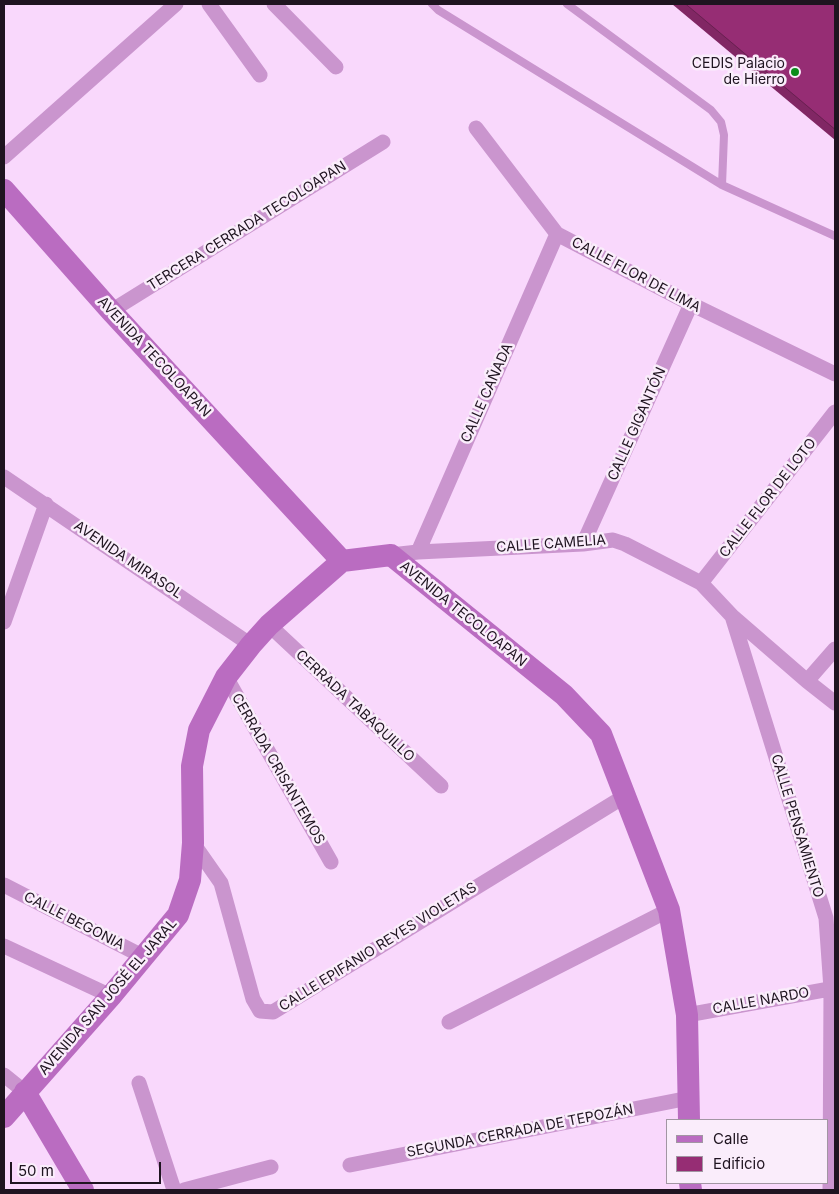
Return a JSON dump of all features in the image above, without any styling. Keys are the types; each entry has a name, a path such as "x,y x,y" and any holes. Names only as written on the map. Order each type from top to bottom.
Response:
{"street":[{"path":"4,156 176,4"},
{"path":"209,4 260,75"},
{"path":"274,4 336,67"},
{"name":"CALLE FLOR DE LIMA","path":"476,128 557,234 691,304 835,374"},
{"name":"TERCERA CERRADA TECOLOAPAN","path":"111,311 383,142"},
{"name":"AVENIDA TECOLOAPAN","path":"4,190 111,311 342,561 391,555 564,694 601,734 669,910 687,1015 690,1119"},
{"name":"CALLE CAÑADA","path":"418,552 557,234"},
{"name":"CALLE GIGANTÓN","path":"583,544 691,304"},
{"name":"CALLE FLOR DE LOTO","path":"701,583 835,412"},
{"name":"AVENIDA MIRASOL","path":"4,477 251,645"},
{"path":"4,622 46,504"},
{"name":"CALLE CAMELIA","path":"391,555 583,544 613,540 625,544 701,583 732,616 835,703"},
{"name":"AVENIDA SAN JOSÉ EL JARAL","path":"4,1118 111,996 178,915 190,880 193,843 192,766 199,730 226,677 251,645 270,625 342,561"},
{"name":"CALLE PENSAMIENTO","path":"732,616 826,918 833,988 830,1190"},
{"name":"CERRADA TABAQUILLO","path":"270,625 441,786"},
{"path":"807,681 835,649"},
{"name":"CERRADA CRISANTEMOS","path":"226,677 331,862"},
{"name":"CALLE EPIFANIO REYES VIOLETAS","path":"193,843 221,883 253,999 260,1011 273,1012 625,796"},
{"name":"CALLE BEGONIA","path":"4,885 144,957"},
{"path":"449,1022 669,910"},
{"path":"4,946 111,996"},
{"name":"CALLE NARDO","path":"687,1015 833,988"},
{"path":"4,1075 26,1092 84,1190"},
{"path":"139,1083 174,1190"},
{"name":"SEGUNDA CERRADA DE TEPOZÁN","path":"350,1165 689,1098"},
{"path":"184,1190 271,1167"}],"lane":[{"path":"432,4 438,10 722,185 835,236"},
{"path":"566,4 711,110 721,122 724,135 722,185"}],"building":[{"name":"CEDIS Palacio de Hierro","path":"686,4 835,4 835,129"}],"place":[{"name":"CEDIS Palacio de Hierro","path":"795,72"}]}
